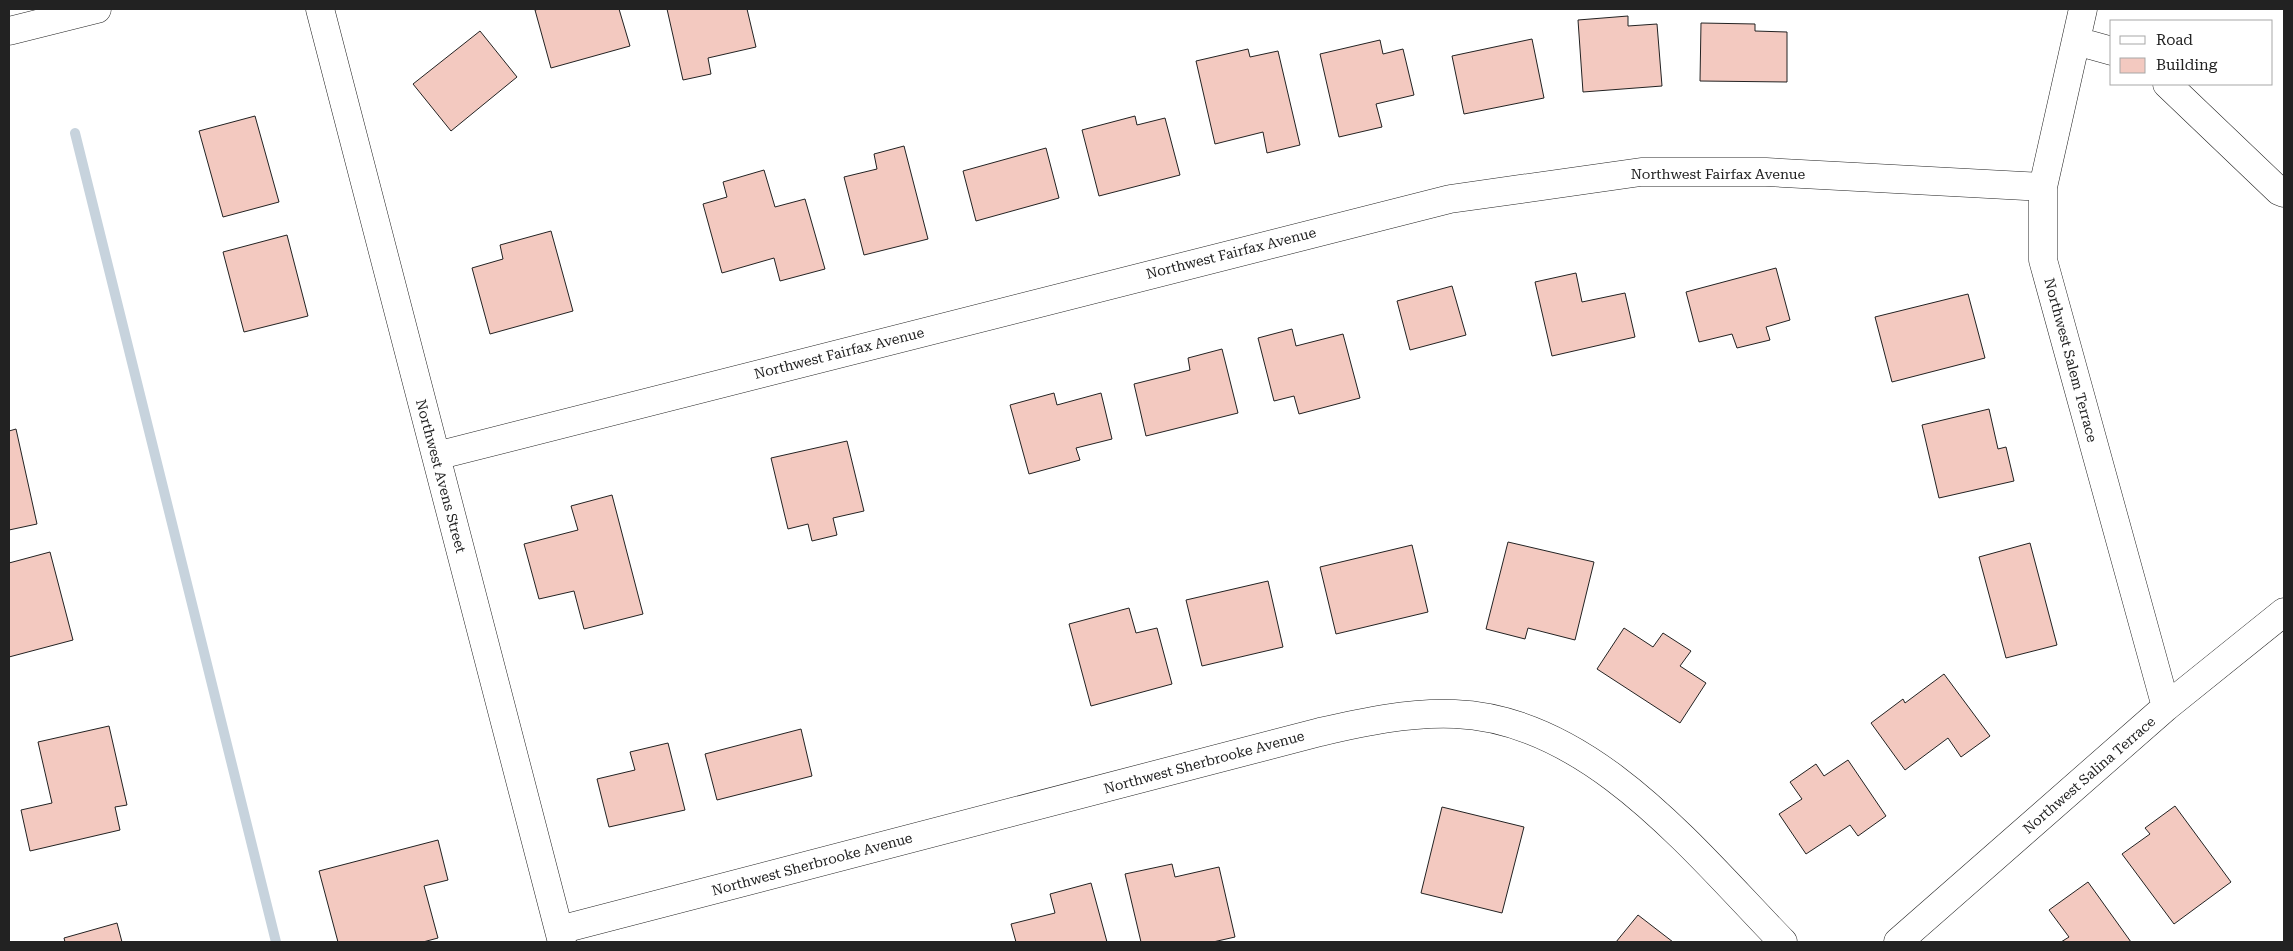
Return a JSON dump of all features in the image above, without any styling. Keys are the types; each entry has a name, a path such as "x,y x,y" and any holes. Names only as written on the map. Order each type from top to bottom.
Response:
{"street":[{"path":"9,31 97,9"},
{"name":"Northwest Avens Street","path":"320,9 560,936"},
{"name":"Northwest Salem Terrace","path":"2084,9 2043,187 2043,260 2166,707"},
{"path":"2076,41 2110,50"},
{"path":"2168,85 2279,191 2284,193"},
{"name":"Northwest Fairfax Avenue","path":"436,456 1450,199 1641,172 1766,172 2043,187"},
{"name":"Northwest Salina Terrace","path":"1898,942 2166,707 2284,612"},
{"name":"Northwest Sherbrooke Avenue","path":"560,936 1320,732 1408,716 1455,714 1497,719 1532,731 1562,745 1595,764 1659,815 1783,942"}],"building":[{"path":"619,9 630,46 551,68 535,10"},
{"path":"667,9 747,9 756,47 708,58 711,74 683,80"},
{"path":"1628,16 1628,26 1657,24 1662,86 1583,92 1578,20"},
{"path":"1701,23 1755,24 1755,31 1787,32 1787,82 1700,81"},
{"path":"480,31 517,77 451,131 413,84"},
{"path":"1532,39 1544,98 1464,114 1452,56"},
{"path":"1380,40 1383,54 1403,49 1414,95 1376,104 1382,127 1339,137 1320,54"},
{"path":"1248,49 1250,57 1278,51 1300,145 1267,153 1263,132 1215,144 1196,61"},
{"path":"255,116 279,202 223,217 199,131"},
{"path":"1135,116 1137,125 1165,118 1180,175 1099,196 1082,130"},
{"path":"904,146 928,239 864,255 844,177 877,169 874,154"},
{"path":"1046,148 1059,198 976,221 963,171"},
{"path":"764,170 775,207 805,199 825,269 780,281 774,258 722,273 703,204 727,197 723,182"},
{"path":"551,231 573,311 490,334 472,268 503,259 500,245"},
{"path":"287,235 308,316 244,332 223,252"},
{"path":"1776,268 1790,320 1766,327 1770,340 1737,348 1732,334 1699,342 1686,292"},
{"path":"1576,273 1582,302 1625,293 1635,337 1552,356 1535,282"},
{"path":"1452,286 1466,335 1410,350 1397,301"},
{"path":"1968,294 1985,358 1892,382 1875,317"},
{"path":"1292,329 1296,346 1343,334 1360,398 1299,414 1294,396 1274,401 1258,338"},
{"path":"1222,349 1238,413 1146,436 1134,384 1190,370 1188,358"},
{"path":"1054,393 1057,405 1101,393 1112,439 1076,448 1080,460 1029,474 1010,405"},
{"path":"1989,409 1998,449 2006,447 2014,481 1939,498 1922,425"},
{"path":"16,429 37,524 9,530 9,431"},
{"path":"847,441 864,511 833,518 837,535 812,541 808,524 788,529 771,458"},
{"path":"612,495 643,614 584,629 574,591 539,599 524,544 578,530 571,506"},
{"path":"1508,542 1594,562 1575,640 1528,628 1525,639 1486,629"},
{"path":"2030,543 2057,645 2006,658 1979,557"},
{"path":"1412,545 1428,612 1336,634 1320,567"},
{"path":"50,552 73,640 9,657 9,563"},
{"path":"1268,581 1283,647 1202,666 1186,600"},
{"path":"1129,608 1136,633 1157,628 1172,684 1091,706 1069,624"},
{"path":"1624,628 1653,647 1663,633 1691,651 1680,666 1706,683 1680,723 1597,669"},
{"path":"1944,674 1990,736 1961,757 1948,738 1905,770 1871,723 1903,699 1905,703"},
{"path":"109,726 127,805 115,807 120,830 30,851 21,810 52,803 38,742"},
{"path":"801,729 812,776 717,800 705,754"},
{"path":"668,743 685,810 609,827 597,779 635,770 630,752"},
{"path":"1848,760 1886,816 1858,836 1850,825 1806,854 1779,814 1802,799 1790,782 1816,764 1824,776"},
{"path":"2175,806 2231,882 2174,924 2122,854 2150,834 2145,828"},
{"path":"1442,807 1524,827 1502,913 1421,893"},
{"path":"438,840 448,880 424,886 438,938 423,942 338,942 319,871"},
{"path":"1172,864 1175,877 1219,867 1235,937 1213,942 1141,942 1125,874"},
{"path":"2088,882 2131,942 2061,942 2069,937 2049,910"},
{"path":"1091,883 1107,942 1016,942 1011,924 1055,913 1050,894"},
{"path":"1638,915 1673,942 1616,942"},
{"path":"117,923 122,942 65,942 64,938"}],"waterway":[{"path":"75,133 276,942"}]}
